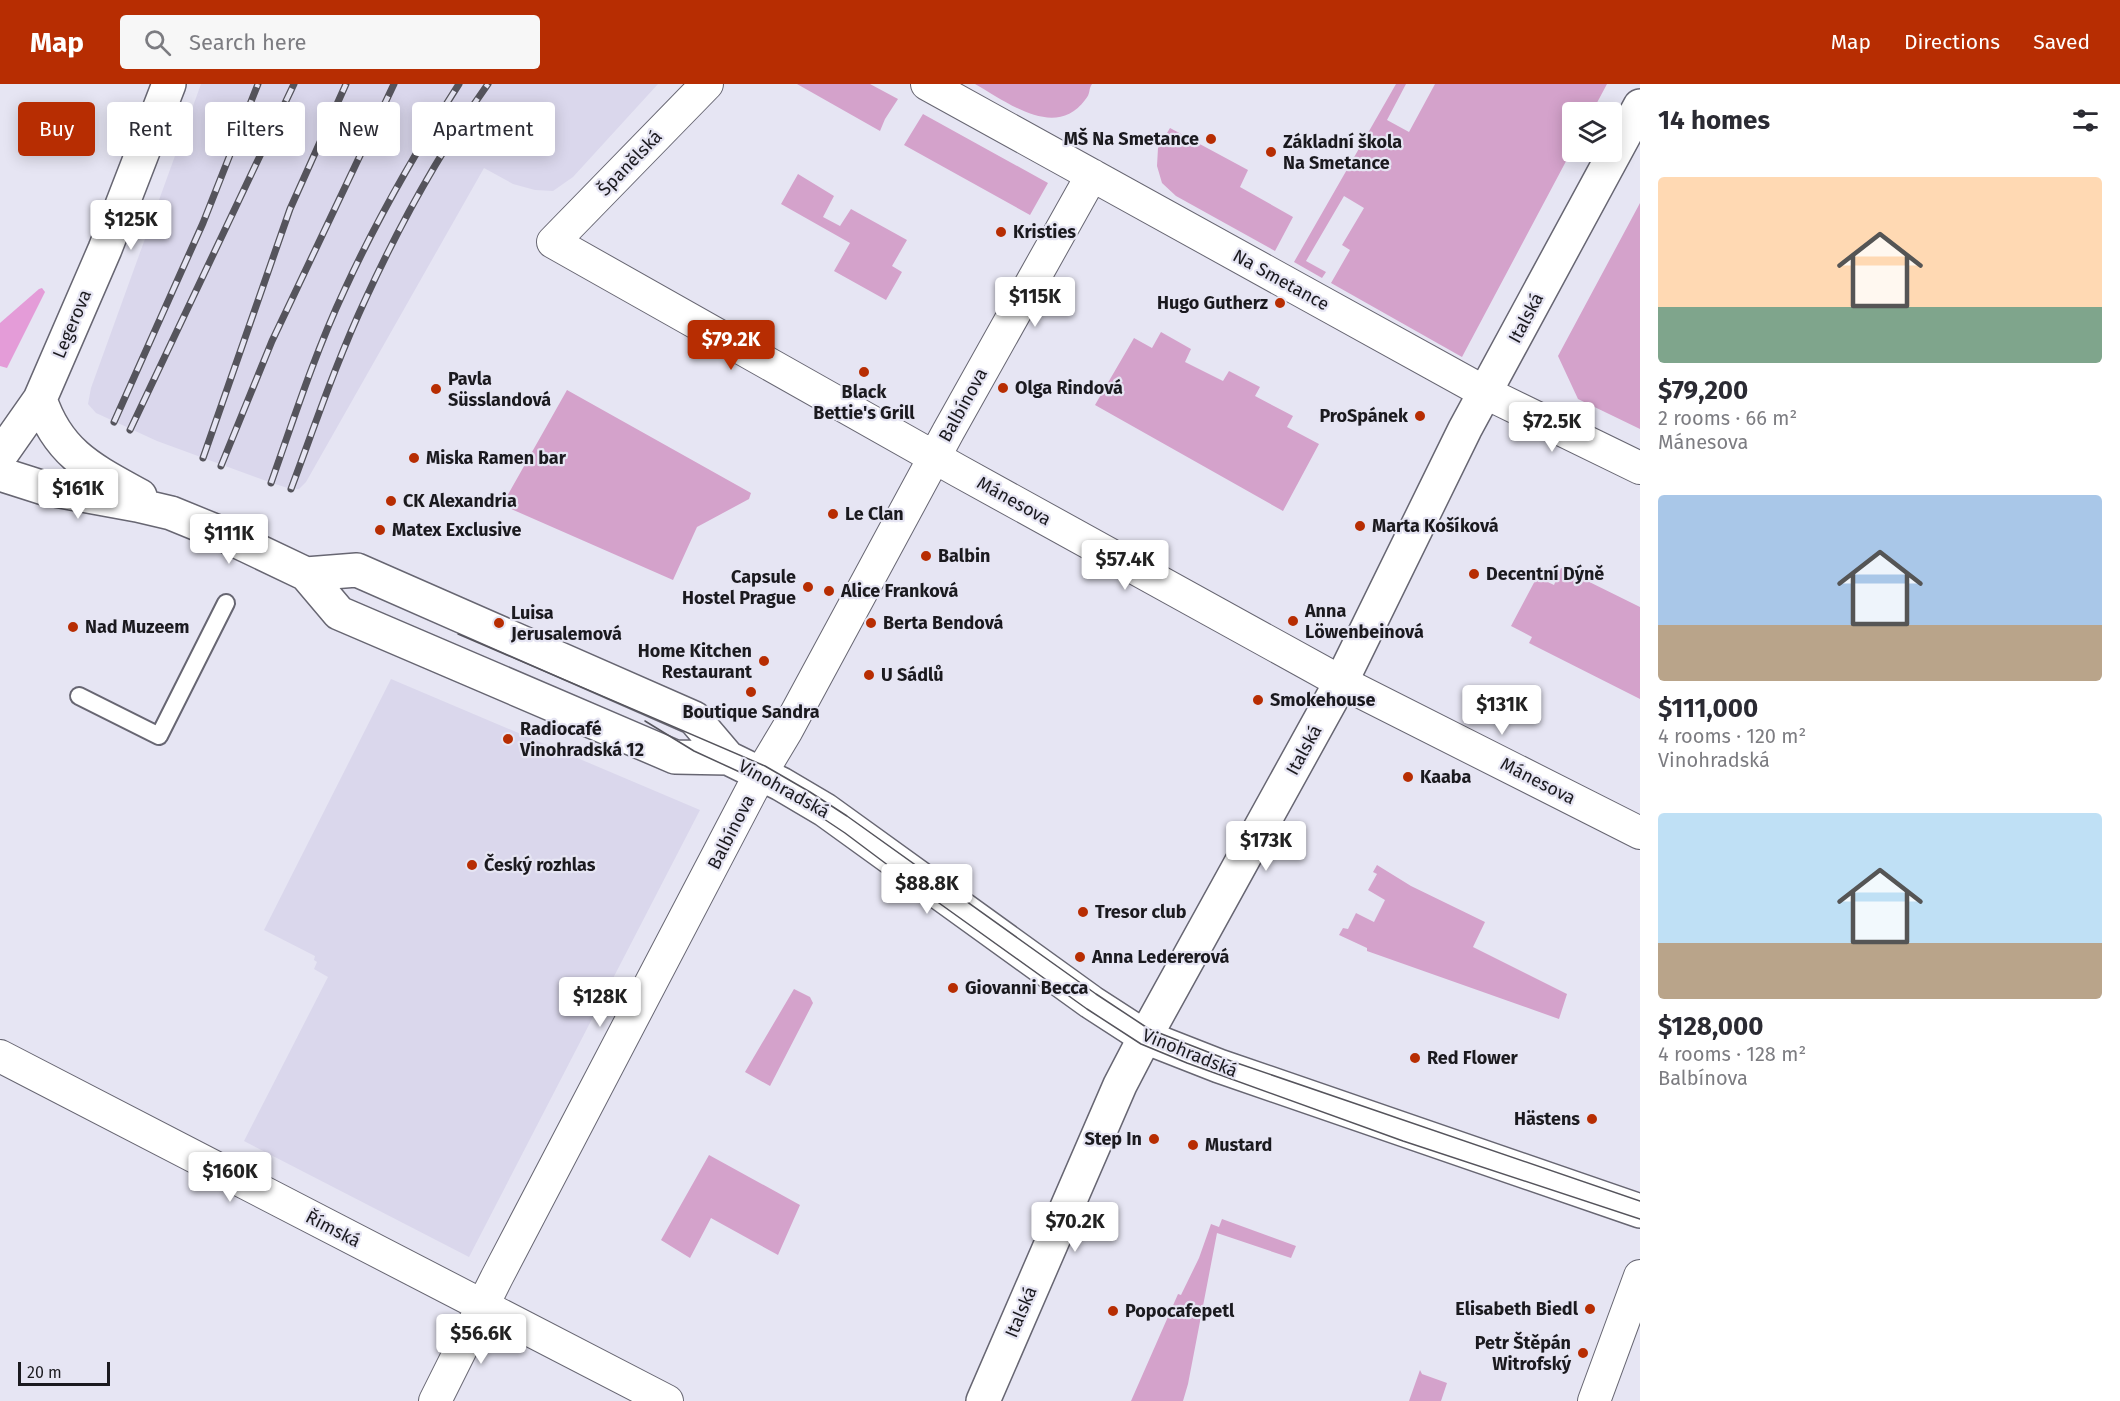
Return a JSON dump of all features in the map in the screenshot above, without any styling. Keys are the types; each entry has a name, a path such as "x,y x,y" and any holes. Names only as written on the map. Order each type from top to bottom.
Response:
{"main road":[{"name":"Legerova","path":"0,456 40,399 105,249 163,88"},
{"name":"Italská","path":"983,1401 1120,1084 1341,682 1465,429 1640,106"},
{"path":"40,399 52,429 71,452 96,472 171,513 220,533 306,574 339,613 675,757 728,758"},
{"path":"0,474 44,488 171,513"},
{"path":"306,574 357,570 694,718 728,758"},
{"name":"Vinohradská","path":"728,758 802,796 849,827 1091,1002 1145,1037 1209,1062 1640,1210"}],"street":[{"name":"Španělská","path":"553,242 707,84"},
{"name":"Na Smetance","path":"927,84 1486,393 1640,468"},
{"name":"Balbínova","path":"435,1401 761,774 934,457 1092,175"},
{"name":"Mánesova","path":"553,242 934,457 1341,682 1640,833"},
{"name":"Římská","path":"0,1056 667,1401"},
{"path":"1593,1401 1640,1276"}],"lane":[{"path":"79,696 159,736 226,603"}],"shaded area":[{"path":"201,84 658,84 573,177 553,191 535,190 513,184 484,168 306,482 299,489 272,483 157,441 96,413 88,404 91,388 175,156 193,156 193,106"},
{"path":"797,84 870,84 898,99 880,131"},
{"path":"975,84 1092,84 1087,98 1073,112 1060,117 1045,117 1016,108"},
{"path":"1396,84 1406,84 1387,120 1409,132 1435,84 1607,84 1597,102 1562,102 1562,162 1566,162 1462,357 1331,283 1350,250 1342,245 1364,208 1344,196 1306,261 1326,272 1322,278 1294,262"},
{"path":"923,114 1048,183 1030,215 904,145"},
{"path":"1170,128 1248,170 1240,187 1293,217 1275,251 1176,196 1162,183 1157,166 1158,148"},
{"path":"798,174 834,196 823,217 840,226 851,209 907,240 892,266 902,272 886,300 834,271 850,243 781,204"},
{"path":"1640,203 1640,429 1578,399 1558,356"},
{"path":"42,288 45,292 7,368 0,366 0,323"},
{"path":"1161,332 1191,349 1185,362 1223,381 1229,371 1260,387 1255,396 1293,416 1287,427 1319,444 1283,511 1095,405 1134,338 1152,348"},
{"path":"567,390 751,493 749,499 697,527 673,580 502,505"},
{"path":"1561,568 1640,607 1640,699 1529,643 1532,637 1511,626 1537,577 1554,585"},
{"path":"391,679 700,810 469,1257 244,1141 328,977 314,969 317,962 314,960 315,956 264,930"},
{"path":"1377,865 1411,886 1485,922 1473,947 1567,994 1559,1019 1367,951 1367,948 1339,935 1343,928 1348,929 1356,913 1374,922 1385,900 1368,890 1377,874 1373,872"},
{"path":"794,989 810,997 813,1003 770,1086 745,1072"},
{"path":"709,1155 800,1205 778,1255 711,1218 690,1258 661,1240"},
{"path":"1222,1219 1296,1246 1291,1258 1217,1233 1183,1401 1131,1401 1178,1294 1181,1295 1199,1258 1211,1224 1219,1227"},
{"path":"1420,1370 1422,1374 1447,1383 1441,1401 1409,1401"}],"tram line":[{"path":"458,634 765,766 847,816 1096,994 1149,1029 1231,1061 1640,1201"},
{"path":"645,721 694,751 757,780 806,807 1087,1009 1141,1044 1187,1063 1403,1141 1640,1219"}],"railway":[{"path":"114,422 203,223 258,84"},
{"path":"130,430 294,84"},
{"path":"203,458 290,209 346,84"},
{"path":"221,466 272,341 394,84"},
{"path":"271,483 333,314 398,186 459,84"},
{"path":"291,489 345,345 379,270 438,161 488,84"}],"place":[{"name":"MŠ Na Smetance","path":"1211,139"},
{"name":"Základní škola Na Smetance","path":"1271,152"},
{"name":"Kristies","path":"1001,232"},
{"name":"Hugo Gutherz","path":"1280,303"},
{"name":"Black Bettie's Grill","path":"864,372"},
{"name":"Olga Rindová","path":"1003,388"},
{"name":"Pavla Süsslandová","path":"436,389"},
{"name":"ProSpánek","path":"1420,416"},
{"name":"Miska Ramen bar","path":"414,458"},
{"name":"CK Alexandria","path":"391,501"},
{"name":"Le Clan","path":"833,514"},
{"name":"Marta Košíková","path":"1360,526"},
{"name":"Matex Exclusive","path":"380,530"},
{"name":"Balbin","path":"926,556"},
{"name":"Decentní Dýně","path":"1474,574"},
{"name":"Capsule Hostel Prague","path":"808,587"},
{"name":"Alice Franková","path":"829,591"},
{"name":"Anna Lӧwenbeinová","path":"1293,621"},
{"name":"Luisa Jerusalemová","path":"499,623"},
{"name":"Berta Bendová","path":"871,623"},
{"name":"Nad Muzeem","path":"73,627"},
{"name":"Home Kitchen Restaurant","path":"764,661"},
{"name":"U Sádlů","path":"869,675"},
{"name":"Boutique Sandra","path":"751,692"},
{"name":"Smokehouse","path":"1258,700"},
{"name":"Radiocafé Vinohradská 12","path":"508,739"},
{"name":"Kaaba","path":"1408,777"},
{"name":"Český rozhlas","path":"472,865"},
{"name":"Tresor club","path":"1083,912"},
{"name":"Anna Ledererová","path":"1080,957"},
{"name":"Giovanni Becca","path":"953,988"},
{"name":"Red Flower","path":"1415,1058"},
{"name":"Hästens","path":"1592,1119"},
{"name":"Step In","path":"1154,1139"},
{"name":"Mustard","path":"1193,1145"},
{"name":"Elisabeth Biedl","path":"1590,1309"},
{"name":"Popocafepetl","path":"1113,1311"},
{"name":"Petr Štěpán Witrofský","path":"1583,1353"}]}
